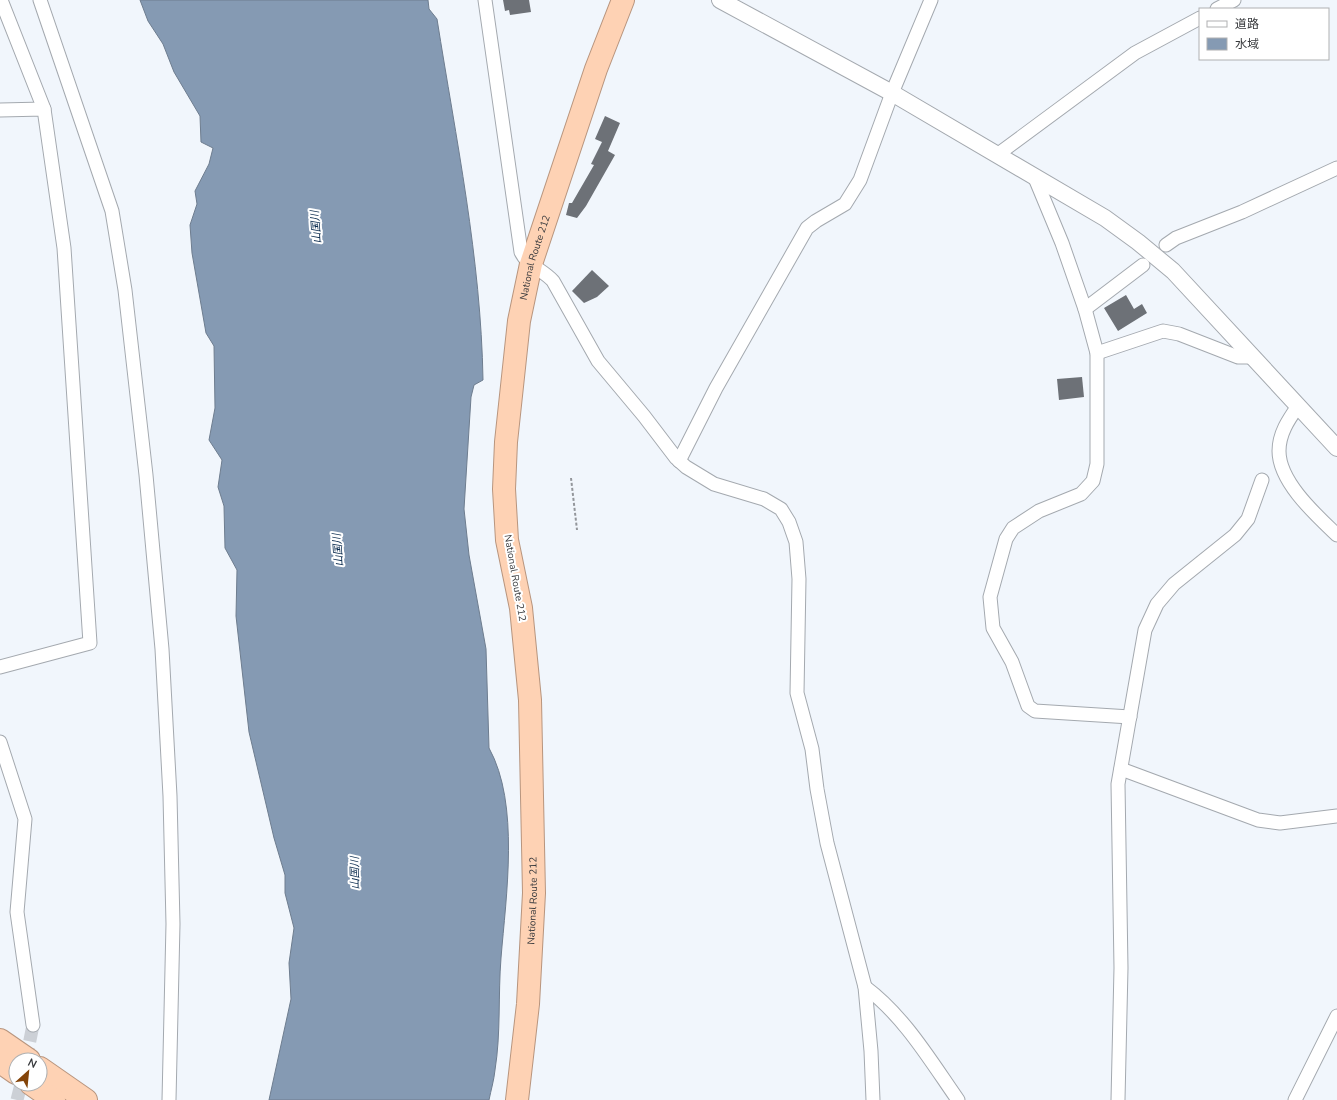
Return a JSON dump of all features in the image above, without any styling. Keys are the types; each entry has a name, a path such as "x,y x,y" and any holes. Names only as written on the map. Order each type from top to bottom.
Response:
{"highway":[{"name":"National Route 212","path":"516,1100 528,1004 534,893 530,700 521,608 507,540 504,489 506,442 519,321 530,264 596,69 623,0"},
{"path":"0,1040 17,1052"},
{"path":"48,1074 86,1100"},
{"path":"42,1092 54,1100"}],"street":[{"path":"0,668 90,643 64,248 44,109 1,0"},
{"path":"40,0 112,211 129,321 146,475 160,633 170,796 173,924 169,1100"},
{"path":"485,0 521,252 530,264 543,271 553,281 598,361 679,461 714,484 764,499 781,509 789,522 796,542 799,579 797,693 812,749 817,789 827,843 865,987 871,1051 873,1100"},
{"path":"720,0 892,93 1105,218 1138,242 1173,271 1337,448"},
{"path":"679,461 716,388 807,228 845,204 860,180 892,93 930,0"},
{"path":"1219,8 1234,0"},
{"path":"997,155 1135,53 1199,19"},
{"path":"0,110 44,109"},
{"path":"1166,245 1176,238 1242,212 1337,168"},
{"path":"1035,178 1062,243 1085,309 1097,353 1097,464 1093,481 1081,494 1039,511 1013,528 1006,539 990,597 993,628 1012,662 1028,706 1035,711 1130,717"},
{"path":"1085,309 1143,265"},
{"path":"1097,353 1163,332 1179,334 1238,358 1254,357"},
{"path":"1298,406 1287,421 1281,436 1279,451 1283,469 1297,493 1337,535"},
{"path":"1118,1100 1121,968 1118,784 1145,630 1157,604 1174,584 1235,536 1248,519 1262,480"},
{"path":"0,742 25,819 17,912 33,1025"},
{"path":"1121,769 1258,820 1280,823 1337,816"},
{"path":"865,987 881,999 915,1038 958,1100"},
{"path":"1295,1100 1337,1016"}],"path":[{"path":"571,478 577,530"}],"water":[{"name":"山国川","path":"140,0 428,0 429,9 437,19 473,244 478,289 483,380 474,385 471,397 464,509 469,555 486,649 489,748 499,771 505,796 508,823 508,879 500,972 498,1042 495,1074 489,1100 269,1100 291,999 289,963 294,928 285,893 285,875 274,838 249,732 236,616 237,570 225,548 224,506 218,487 222,460 209,440 215,408 214,346 206,333 192,253 190,225 197,204 195,191 209,164 213,148 201,142 200,116 174,72 163,44 148,21"}],"building":[{"path":"503,0 529,0 531,12 510,15 509,10 505,11"},
{"path":"605,116 620,123 608,151 615,155 586,206 577,218 566,215 569,203 572,203 594,165 591,164 602,142 595,139"},
{"path":"592,270 609,286 597,297 584,303 572,291"},
{"path":"1126,295 1134,309 1142,304 1147,313 1118,331 1104,308"},
{"path":"1082,377 1084,397 1059,400 1057,379"}],"tunnel":[{"path":"28,1052 33,1025"},
{"path":"17,1100 19,1092"}]}
